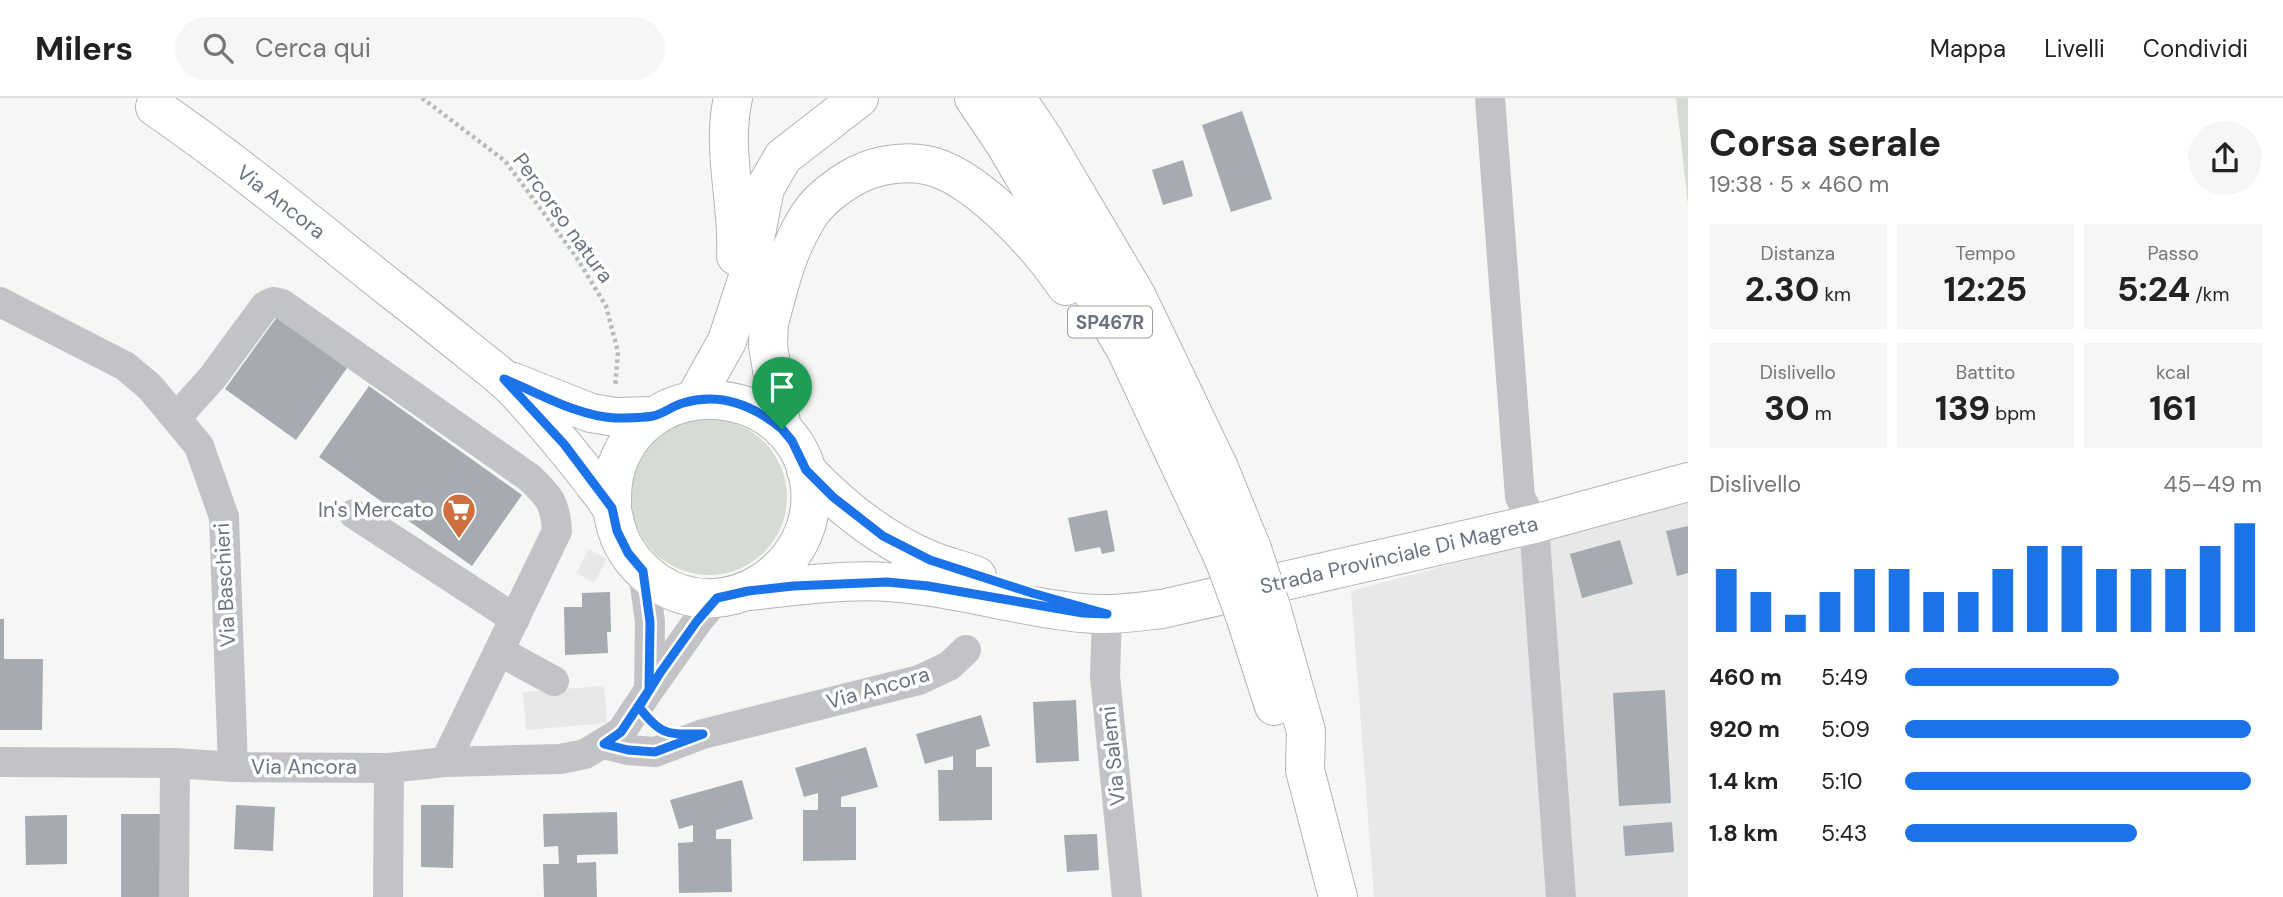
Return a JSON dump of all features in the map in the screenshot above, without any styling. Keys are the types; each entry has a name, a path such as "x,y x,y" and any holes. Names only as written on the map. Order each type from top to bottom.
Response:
{"main road":[{"path":"727,341 737,238 727,134 733,98"},
{"path":"694,400 727,341 747,280 765,188 783,157 859,98"},
{"name":"SP467R","path":"974,98 1005,144 1126,350 1238,554"},
{"name":"SP467R","path":"1016,98 1043,138 1136,295 1219,468 1238,554 1257,610 1306,731 1305,770 1338,897"},
{"name":"Via Ancora","path":"155,107 208,143 504,379"},
{"path":"782,429 768,346 770,258 778,211 795,170 829,120"},
{"path":"770,320 784,266 806,219 829,192 861,172 891,164 926,165 956,177 986,198 1016,226 1056,271 1091,321 1126,350"},
{"path":"504,379 591,414 615,418 655,415"},
{"path":"504,379 564,444 612,508"},
{"name":"Via Ancora","path":"718,399 742,403 763,414 782,429 796,448 806,470 810,502 804,534 787,562 776,574 732,594 697,597 659,584 643,571 628,553 617,531 612,508 612,486 617,466 626,446 639,429 655,415 680,403 718,399"},
{"path":"806,470 833,497 883,536 930,560 1107,614"},
{"name":"Strada Provinciale Di Magreta","path":"1107,614 1162,609 1534,524 1688,482"},
{"path":"732,594 793,586 887,582 928,586 1083,613 1107,614"}],"street":[{"path":"1490,98 1520,497 1534,524 1561,897"},
{"name":"Via Baschieri","path":"0,302 125,366 150,387 199,446 224,517 233,767"},
{"path":"176,418 212,378 265,306 273,302 282,304 530,478 548,495 556,510 557,531 445,762"},
{"path":"354,514 515,619"},
{"name":"Via Ancora","path":"643,571 650,622 644,699 657,728 667,734 703,734"},
{"name":"Via Ancora","path":"0,762 389,768 445,762 560,759 585,754 621,732 697,621 732,594"},
{"name":"Via Salemi","path":"1107,614 1105,676 1127,897"},
{"name":"Via Ancora","path":"604,744 628,750 655,752 703,734 919,680 949,666 965,650"},
{"path":"499,651 554,681"},
{"path":"174,897 175,763"},
{"path":"388,897 389,768"}],"path":[{"name":"Percorso natura","path":"422,98 505,161 575,255 606,306 618,352 614,390"}],"shaded area":[{"path":"1676,98 1688,98 1688,205"},
{"path":"709,419 739,425 764,442 781,467 787,497 781,527 764,552 739,569 709,575 679,569 654,552 637,527 631,497 637,467 654,442 679,425"},
{"path":"1688,501 1688,897 1374,897 1351,591"},
{"path":"589,549 607,559 594,583 576,573"},
{"path":"604,686 607,723 526,730 523,692"}],"building":[{"path":"1242,111 1272,199 1231,212 1202,125"},
{"path":"1183,160 1193,196 1163,205 1152,170"},
{"path":"277,317 347,368 296,440 225,389"},
{"path":"369,386 522,495 472,566 319,457"},
{"path":"1107,510 1115,551 1102,554 1100,547 1075,552 1068,518"},
{"path":"1688,526 1688,573 1677,576 1666,531"},
{"path":"1620,540 1633,584 1582,598 1570,554"},
{"path":"610,592 611,632 607,632 608,653 565,655 564,607 582,607 582,593"},
{"path":"0,619 4,619 4,659 43,659 42,730 0,730"},
{"path":"1665,690 1671,803 1619,806 1613,693"},
{"path":"1076,700 1079,761 1036,763 1033,702"},
{"path":"981,715 990,746 976,750 976,767 992,767 992,820 939,821 938,770 953,770 953,756 925,764 916,734"},
{"path":"866,747 878,787 841,797 841,807 856,807 856,860 803,861 803,810 818,810 818,793 804,797 795,768"},
{"path":"742,780 753,819 716,830 716,839 731,839 732,892 679,893 678,843 693,842 693,825 679,829 670,800"},
{"path":"236,805 275,807 273,851 234,849"},
{"path":"421,805 454,805 453,868 421,867"},
{"path":"617,812 618,854 577,855 577,863 596,862 597,897 544,897 543,864 559,864 558,846 544,847 543,814"},
{"path":"121,814 165,814 165,897 121,897"},
{"path":"67,815 67,864 26,865 25,816"},
{"path":"1672,822 1674,852 1625,856 1623,826"},
{"path":"1097,834 1099,870 1067,872 1064,835"}],"place":[{"name":"In's Mercato","path":"459,540"}],"route":[{"path":"504,379 591,414 615,418 655,415 680,403 718,399 742,403 763,414 782,429 792,441 806,470 833,497 883,536 930,560 1107,614 1083,613 928,586 887,582 793,586 717,598 697,621 639,707 657,728 667,734 703,734 655,752 628,750 604,744 621,732 631,720 649,690 650,622 643,571 628,553 617,531 612,508 564,444 504,379"}]}
